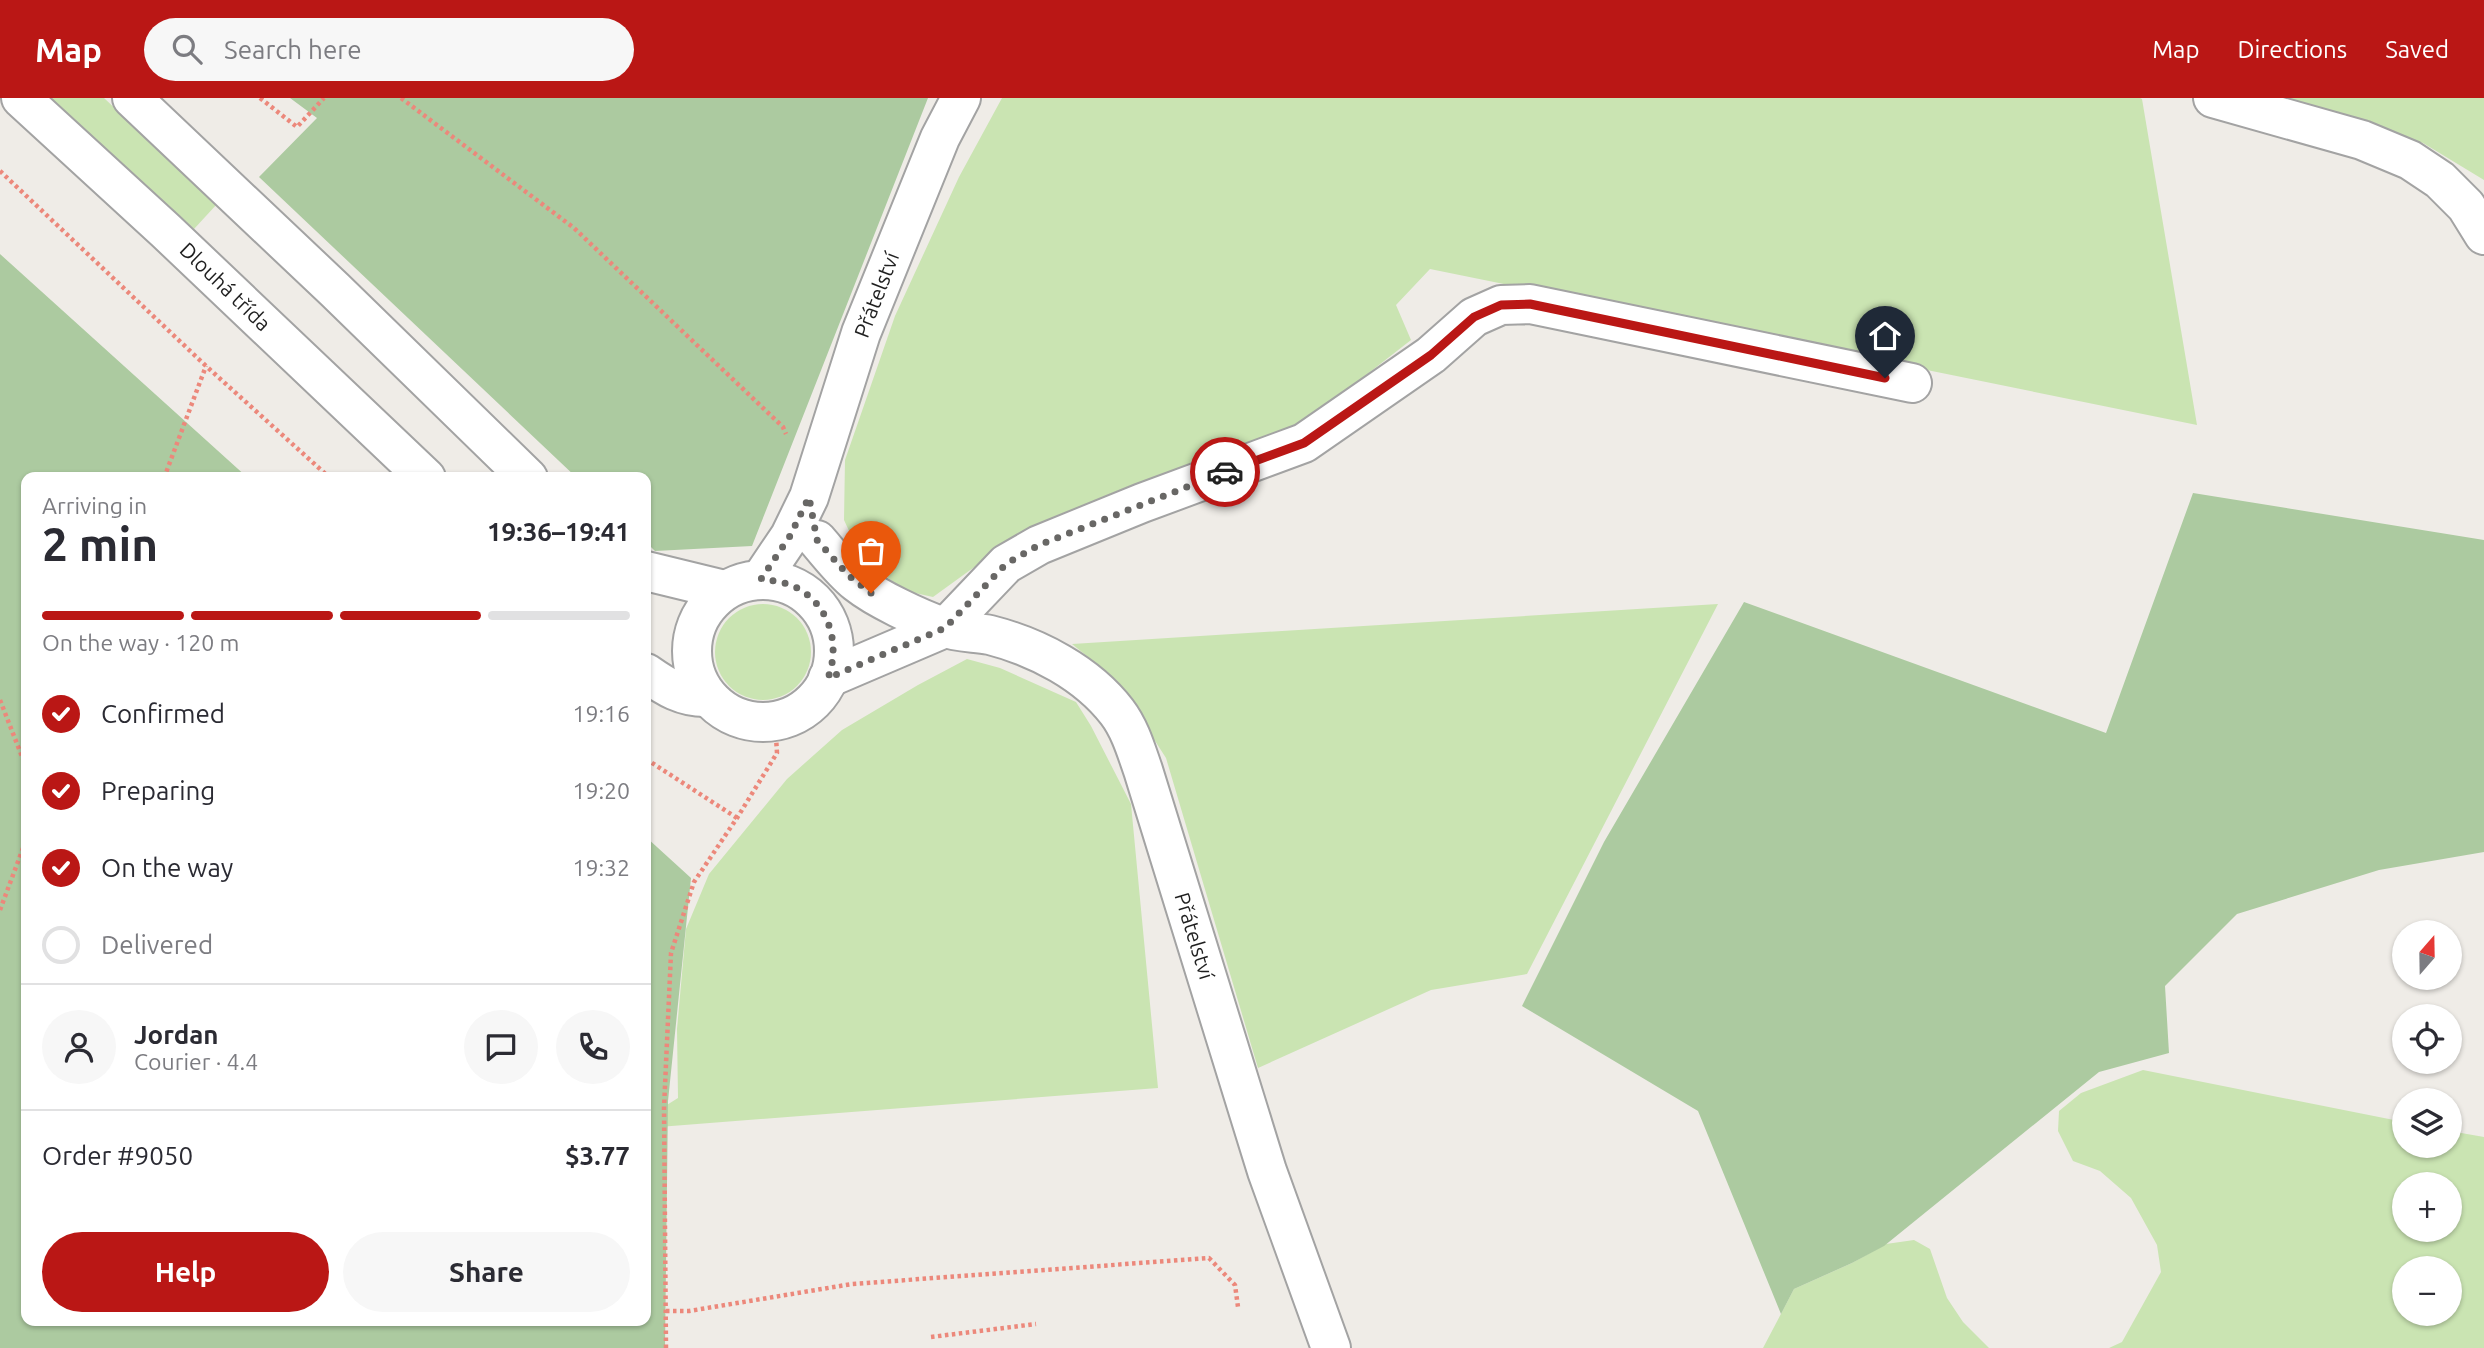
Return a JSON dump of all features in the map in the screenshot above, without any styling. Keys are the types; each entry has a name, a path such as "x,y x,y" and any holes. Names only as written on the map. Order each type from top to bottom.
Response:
{"street":[{"name":"Dlouhá třída","path":"21,98 166,231 420,472"},
{"path":"132,98 522,472"},
{"name":"Přátelství","path":"761,579 790,536 809,497 861,332 940,138 961,98"},
{"path":"2213,98 2362,140 2410,160 2440,180 2466,206 2484,235"},
{"path":"828,678 945,628 1006,564 1039,545 1129,508 1304,443 1431,355 1474,317 1501,305 1530,304 1912,383"},
{"name":"Přátelství","path":"809,497 817,540 814,602 895,604"},
{"name":"Přátelství","path":"817,540 858,584 871,593 945,628 990,635 1029,648 1059,662 1092,687 1117,711 1130,733 1267,1171 1331,1348"},
{"path":"651,572 724,590"},
{"path":"761,579 781,581 800,590 814,602 829,624 834,648 834,662 822,690 810,704 793,715 775,721 750,721 727,713 708,697 696,676 691,653 694,628 706,607 724,590 742,582 761,579"},
{"path":"651,676 678,693 689,697 708,697"}],"path":[{"path":"260,98 298,127 324,98"},
{"path":"401,98 574,228 783,426 787,438"},
{"path":"0,171 206,366 323,472"},
{"path":"166,472 206,366"},
{"path":"0,700 21,754"},
{"path":"666,1348 664,1108 671,953 694,882 777,753 775,721"},
{"path":"651,762 737,818"},
{"path":"0,910 21,853"},
{"path":"666,1311 689,1311 852,1287 1209,1258 1235,1285 1238,1307"},
{"path":"931,1337 1036,1324"}],"green space":[{"path":"51,98 104,98 217,204 194,229"},
{"path":"290,98 928,98 752,546 655,551 651,547 651,472 571,472 259,177 317,118"},
{"path":"1002,98 2140,98 2197,425 1430,269 1396,305 1411,340 1293,432 1053,523 973,568 933,597 906,591 862,559 844,520 845,460 895,316 959,177"},
{"path":"2272,98 2484,98 2484,180 2423,143"},
{"path":"0,254 241,472 21,472 21,1326 651,1326 651,842 691,878 668,1101 665,1348 0,1348"},
{"path":"2193,493 2484,540 2484,852 2379,870 2237,914 2165,986 2169,1053 2099,1072 1884,1246 1794,1289 1781,1314 1698,1111 1522,1006 1604,842 1744,602 2106,733"},
{"path":"754,604 772,604 790,612 803,625 811,643 808,671 790,692 772,700 754,700 736,692 723,679 715,661 715,643 723,625 736,612"},
{"path":"1718,604 1527,974 1431,990 1258,1068 1166,758 1116,680 1072,644"},
{"path":"967,659 1000,668 1076,702 1091,726 1131,804 1158,1088 651,1128 651,1115 678,1098 677,1029 686,929 709,874 787,779 842,730"},
{"path":"2143,1070 2392,1120 2392,1158 2462,1158 2462,1133 2484,1137 2484,1348 2109,1348 2122,1342 2161,1272 2157,1245 2131,1198 2100,1171 2073,1161 2058,1131 2059,1111 2081,1093"},
{"path":"1914,1240 1930,1249 1947,1298 1963,1322 1989,1348 1763,1348 1794,1289 1852,1263 1886,1244"}],"way so far":[{"path":"871,593 848,575 817,540 809,497 790,536 761,579 781,581 800,590 820,609 829,624 834,648 834,662 828,678 945,628 1006,564 1039,545 1225,472"}],"route":[{"path":"1225,472 1304,443 1431,355 1474,317 1501,305 1530,304 1885,378"}]}
